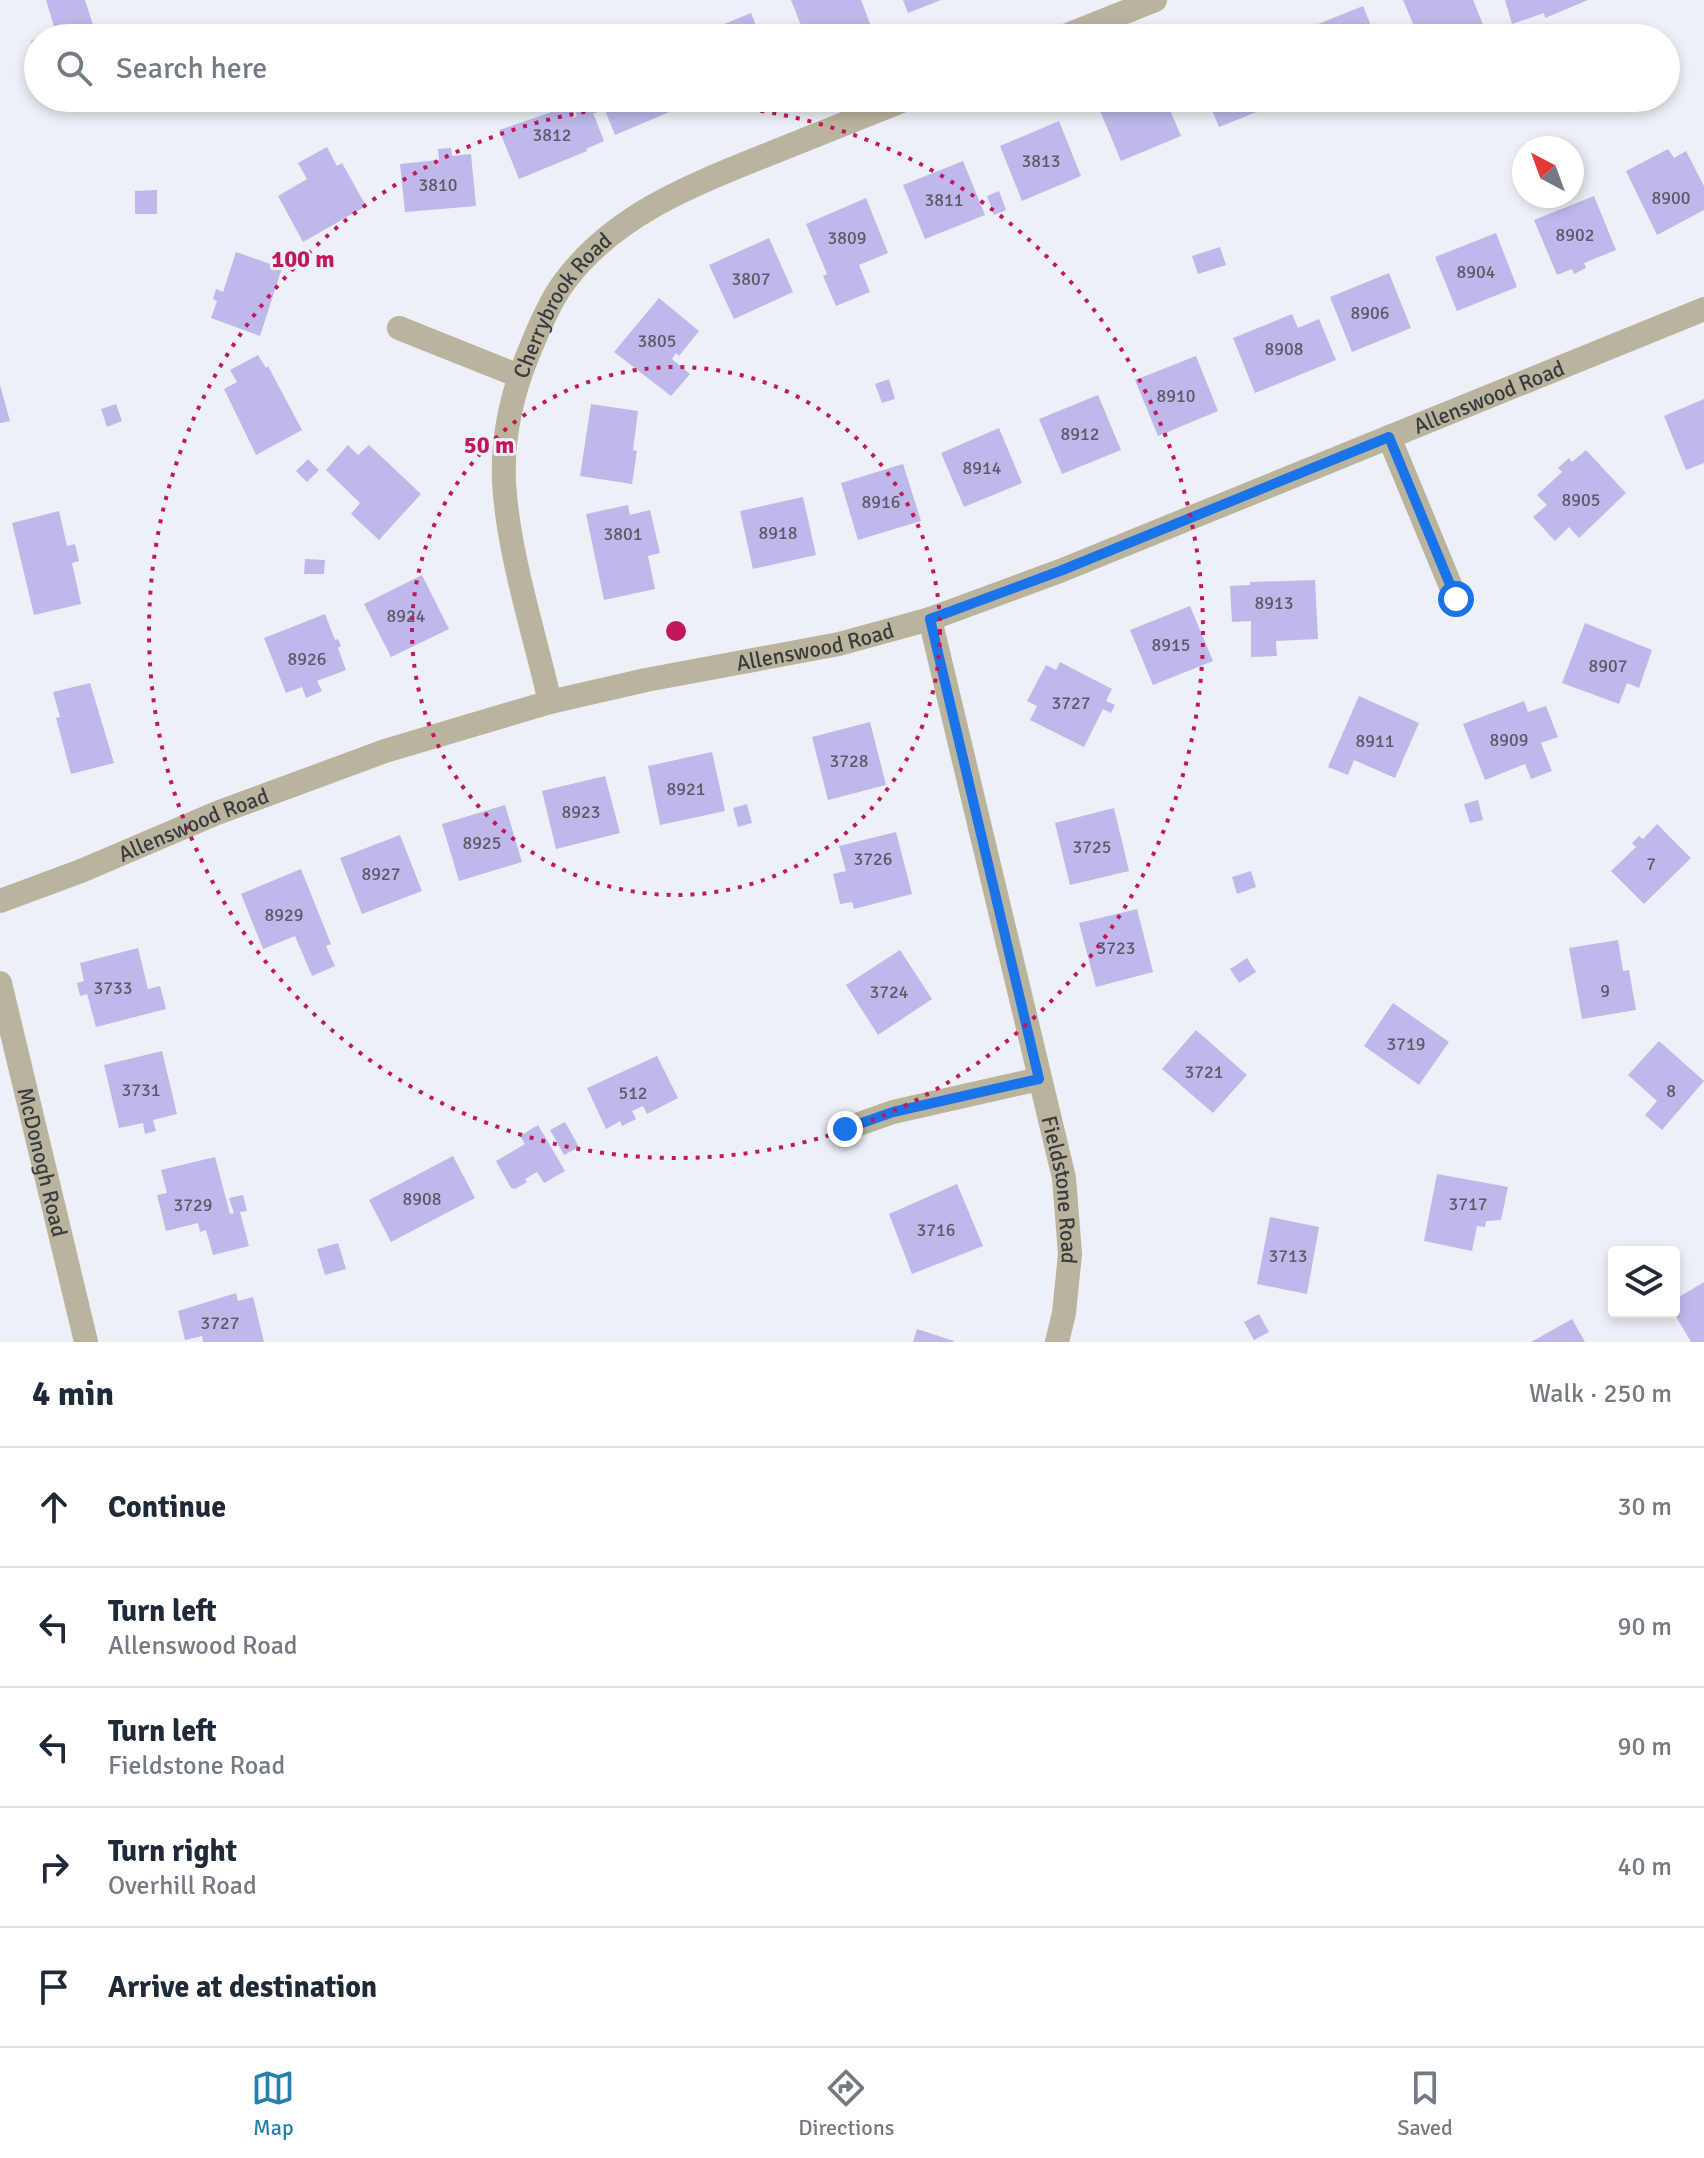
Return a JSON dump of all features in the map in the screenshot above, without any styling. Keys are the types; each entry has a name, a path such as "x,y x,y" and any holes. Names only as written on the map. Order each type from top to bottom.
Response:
{"street":[{"path":"1095,24 1155,0"},
{"name":"Cherrybrook Road","path":"550,702 509,527 504,480 506,428 519,376 564,282 600,243 639,213 694,184 874,112"},
{"name":"Allenswood Road","path":"0,901 81,871 217,813 385,751 550,702 646,680 839,644 930,619 1060,571 1704,309"},
{"path":"399,328 519,376"},
{"path":"1389,437 1456,599"},
{"name":"Fieldstone Road","path":"930,619 1064,1178 1070,1254 1064,1313 1057,1342"},
{"name":"McDonogh Road","path":"0,983 86,1342"},
{"path":"845,1129 893,1112 1039,1079"}],"building":[{"path":"46,0 85,0 93,24 53,24"},
{"path":"791,0 861,0 870,24 800,24"},
{"path":"903,0 941,0 908,13"},
{"path":"1403,0 1473,0 1483,24 1461,24 1413,24"},
{"path":"1505,0 1588,0 1545,18 1544,13 1512,24"},
{"path":"1363,6 1370,24 1318,24"},
{"path":"751,13 755,24 724,24"},
{"path":"552,112 571,112 573,118 577,116 575,112 593,112 604,141 519,179 499,130"},
{"path":"606,112 669,112 615,135"},
{"path":"1101,112 1171,112 1181,136 1121,161"},
{"path":"1213,112 1256,112 1219,127"},
{"path":"1059,121 1081,176 1022,201 1000,146"},
{"path":"327,147 337,166 342,163 366,206 303,242 278,196 307,179 298,163"},
{"path":"451,148 452,156 471,154 476,206 405,212 400,164 439,160 438,149"},
{"path":"1668,149 1674,158 1686,151 1704,186 1704,210 1657,235 1626,171"},
{"path":"963,161 985,215 925,239 903,185"},
{"path":"157,190 157,214 135,214 135,191"},
{"path":"999,191 1006,210 994,215 987,196"},
{"path":"1594,196 1616,250 1584,263 1586,268 1574,274 1572,269 1557,275 1534,220 1564,208 1584,208 1584,200"},
{"path":"866,198 888,253 859,265 870,292 836,306 823,276 827,274 806,224"},
{"path":"1496,233 1517,287 1457,311 1435,257"},
{"path":"769,238 793,292 734,319 709,265"},
{"path":"1220,247 1226,265 1198,274 1192,256"},
{"path":"236,252 282,268 260,336 211,318 217,301 213,299 216,289 223,292"},
{"path":"1389,273 1411,328 1352,352 1330,297"},
{"path":"659,298 699,331 679,356 676,353 672,359 690,374 671,396 614,352"},
{"path":"1292,314 1298,328 1319,319 1336,360 1255,393 1233,338"},
{"path":"258,355 266,368 268,366 302,430 256,455 224,389 237,382 230,370"},
{"path":"1196,356 1218,411 1158,436 1135,380"},
{"path":"889,379 895,399 882,403 875,384"},
{"path":"0,385 10,421 0,423"},
{"path":"1098,395 1121,450 1062,474 1039,419"},
{"path":"1704,399 1704,463 1686,470 1664,416"},
{"path":"116,404 122,421 107,427 101,409"},
{"path":"591,404 638,411 632,484 580,476"},
{"path":"999,428 1022,483 964,507 941,453"},
{"path":"348,445 358,455 369,445 421,494 379,540 351,514 360,503 326,470"},
{"path":"1586,450 1626,493 1579,538 1569,527 1555,541 1533,517 1547,505 1537,495 1562,472 1558,468 1569,458 1572,462"},
{"path":"308,459 319,470 307,482 296,471"},
{"path":"903,464 921,521 858,540 841,483"},
{"path":"803,497 816,555 753,569 740,511"},
{"path":"628,505 630,515 650,510 660,553 648,556 655,589 604,600 586,514"},
{"path":"59,511 67,546 75,544 79,561 72,563 81,604 34,615 12,523"},
{"path":"305,559 325,560 324,574 304,574"},
{"path":"422,575 449,629 391,657 364,604"},
{"path":"1315,580 1318,639 1276,641 1277,656 1251,657 1251,621 1232,622 1230,586 1250,585 1250,582"},
{"path":"1190,606 1213,661 1153,685 1130,630"},
{"path":"325,614 335,640 338,639 341,646 338,648 346,670 317,681 322,691 306,698 302,687 286,693 264,638"},
{"path":"1585,623 1652,650 1639,688 1627,683 1619,704 1562,683"},
{"path":"1060,662 1112,689 1106,701 1115,705 1111,713 1103,709 1084,747 1030,720 1037,706 1027,701 1046,665 1056,670"},
{"path":"90,683 114,763 71,774 56,718 60,717 53,692"},
{"path":"1359,696 1419,723 1395,778 1354,760 1348,775 1328,767"},
{"path":"1524,701 1528,712 1546,706 1558,737 1541,743 1552,771 1531,779 1525,764 1485,780 1463,724"},
{"path":"870,722 886,785 828,800 812,737"},
{"path":"712,752 725,811 660,825 648,766"},
{"path":"605,776 620,833 556,849 542,791"},
{"path":"1478,800 1483,820 1470,823 1464,804"},
{"path":"747,804 752,823 738,827 733,808"},
{"path":"505,805 522,862 459,881 442,824"},
{"path":"1114,808 1129,871 1070,885 1055,823"},
{"path":"1657,824 1691,858 1644,904 1611,871 1636,847 1632,843 1639,836 1643,839"},
{"path":"896,832 912,894 854,909 852,902 840,904 833,874 846,871 839,846"},
{"path":"400,835 422,891 362,914 340,858"},
{"path":"301,869 331,944 326,946 335,966 312,976 295,936 263,949 241,894"},
{"path":"1251,871 1256,887 1237,894 1232,877"},
{"path":"1137,909 1153,972 1096,987 1079,923"},
{"path":"1618,940 1623,971 1629,970 1636,1010 1582,1019 1569,948"},
{"path":"138,948 148,989 160,986 166,1009 96,1027 87,994 80,996 77,983 84,981 80,963"},
{"path":"900,950 932,999 878,1035 846,985"},
{"path":"1247,958 1256,972 1239,983 1230,969"},
{"path":"1393,1003 1449,1042 1419,1085 1364,1046"},
{"path":"1196,1030 1247,1075 1213,1113 1162,1069"},
{"path":"1659,1041 1704,1081 1662,1130 1645,1115 1657,1101 1628,1075"},
{"path":"162,1051 177,1114 153,1120 156,1131 145,1134 143,1123 119,1128 104,1065"},
{"path":"657,1056 678,1098 647,1114 643,1106 632,1111 636,1119 622,1126 620,1121 606,1129 587,1088"},
{"path":"565,1122 579,1147 564,1155 550,1130"},
{"path":"538,1125 565,1171 544,1183 537,1172 525,1179 527,1182 511,1188 496,1161 525,1144 520,1136"},
{"path":"453,1156 475,1198 391,1242 369,1200"},
{"path":"215,1157 230,1214 234,1213 229,1198 243,1195 247,1211 240,1212 249,1246 213,1255 206,1230 200,1232 198,1223 166,1231 157,1195 167,1193 161,1170"},
{"path":"1437,1174 1508,1187 1501,1220 1486,1221 1485,1227 1477,1226 1472,1251 1424,1241"},
{"path":"957,1184 983,1246 912,1274 889,1214"},
{"path":"1270,1217 1319,1227 1307,1294 1257,1284"},
{"path":"338,1243 346,1269 325,1275 317,1249"},
{"path":"1704,1282 1704,1342 1691,1342 1677,1318 1680,1318 1680,1296"},
{"path":"236,1293 238,1301 253,1297 264,1342 203,1342 202,1336 185,1340 178,1311"},
{"path":"1259,1314 1269,1332 1254,1340 1244,1322"},
{"path":"1572,1319 1585,1342 1531,1342"},
{"path":"917,1329 954,1341 954,1342 913,1342"}],"route":[{"path":"845,1129 893,1112 1039,1079 930,619 1060,571 1389,437 1456,599"}]}
